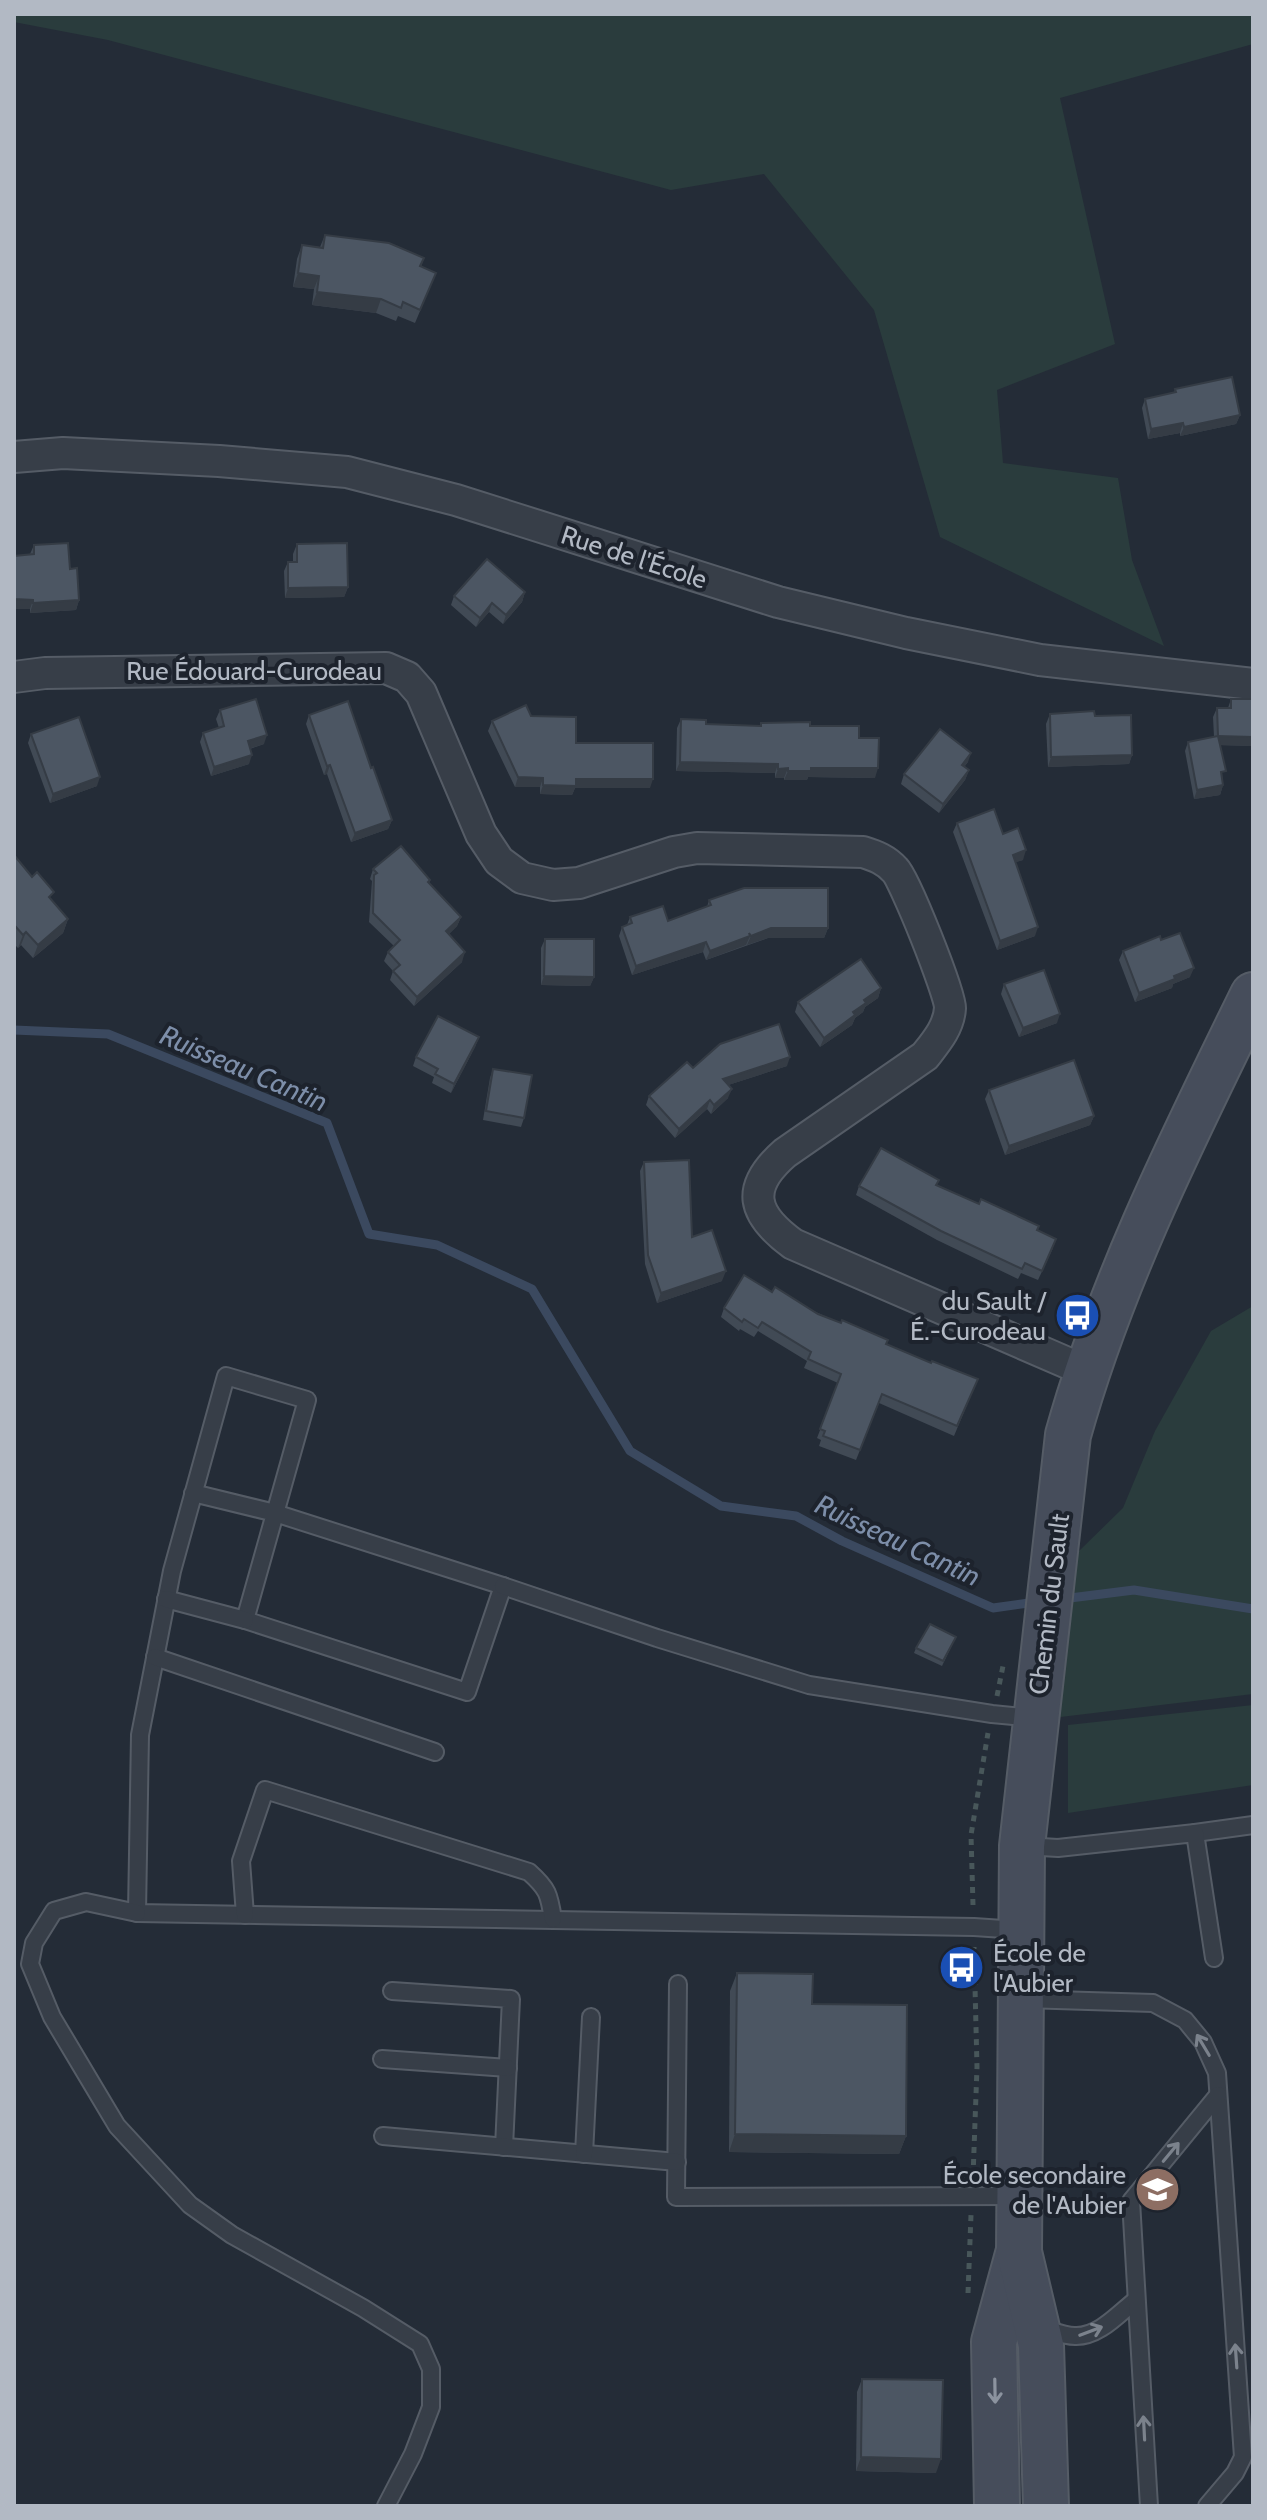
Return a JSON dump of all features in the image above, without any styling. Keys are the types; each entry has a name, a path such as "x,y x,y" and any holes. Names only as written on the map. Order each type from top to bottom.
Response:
{"street":[{"name":"Rue de l'École","path":"14,457 79,454 347,472 456,500 778,602 906,633 1040,660 1253,684"},
{"name":"Rue Édouard-Curodeau","path":"14,677 61,672 386,668 407,677 421,693 481,834 499,861 522,878 553,885 579,883 674,852 697,848 863,852 881,858 898,872 945,983 950,1008 941,1037 925,1056 768,1168 758,1187 762,1213 777,1233 793,1244 1086,1371"},
{"name":"Chemin du Sault","path":"997,2506 994,2342 1019,2252 1022,1846 1068,1435 1086,1371 1158,1190 1253,995"},
{"name":"Chemin du Sault","path":"1002,2312 1041,2345 1046,2506"}],"lane":[{"path":"137,1913 140,1735 166,1599 226,1376 307,1400 245,1620"},
{"path":"193,1493 275,1513 809,1685 1036,1718"},
{"path":"166,1599 245,1620 467,1692 503,1586"},
{"path":"155,1657 435,1752"},
{"path":"245,1915 241,1861 265,1790 529,1872 550,1895 553,1919"},
{"path":"1022,1846 1058,1848 1253,1825"},
{"path":"1195,1833 1214,1958"},
{"path":"386,2506 413,2454 431,2407 431,2369 420,2344 363,2308 232,2235 190,2205 117,2126 52,2017 30,1964 34,1943 54,1911 86,1902 137,1913 1021,1930"},
{"path":"678,1984 676,2197 1019,2196"},
{"path":"392,1991 511,1999 504,2147"},
{"path":"1021,1998 1153,2003 1185,2020 1203,2042 1217,2073 1243,2457 1235,2473 1207,2506"},
{"path":"584,2154 591,2017"},
{"path":"382,2059 508,2068"},
{"path":"1149,2506 1131,2201 1218,2095"},
{"path":"383,2136 677,2162"},
{"path":"1002,2312 1075,2336 1100,2329 1136,2300"}],"path":[{"path":"1002,2312 972,2196 977,2067 971,1835 1004,1662 1042,1664"}],"shaded area":[{"path":"14,14 1253,14 1253,44 1060,98 1115,344 997,390 1003,463 1118,478 1132,560 1164,646 940,537 874,310 764,174 671,190 108,40 14,22"},
{"path":"1253,1306 1253,1694 1052,1718 1076,1554 1123,1508 1155,1431 1211,1331"},
{"path":"1253,1705 1253,1785 1068,1813 1068,1725"}],"building":[{"path":"325,235 389,243 424,258 420,266 436,273 420,310 403,302 401,308 381,299 317,292 319,276 298,273 302,245 323,248"},
{"path":"1232,377 1240,415 1184,427 1183,423 1151,429 1145,399"},
{"path":"68,543 70,569 77,568 79,600 33,603 33,600 14,599 14,556 34,554 34,545"},
{"path":"347,543 348,587 288,588 288,562 297,562 297,544"},
{"path":"487,559 525,592 506,615 492,603 480,618 454,596"},
{"path":"256,699 267,735 248,741 252,755 214,767 203,733 224,726 220,710"},
{"path":"1231,699 1253,699 1253,737 1218,736 1217,708 1231,708"},
{"path":"348,701 392,820 355,833 309,715"},
{"path":"526,705 531,716 576,717 576,743 653,743 653,779 576,779 576,786 543,785 543,778 518,777 492,721"},
{"path":"1094,711 1095,716 1131,715 1132,755 1051,757 1050,714"},
{"path":"79,717 100,777 53,794 31,734"},
{"path":"681,719 706,720 706,724 761,726 761,723 810,722 810,726 859,726 859,738 879,738 878,768 788,771 788,768 778,769 778,764 680,762"},
{"path":"940,729 971,753 962,765 969,770 943,804 904,774"},
{"path":"1218,736 1226,771 1221,772 1223,785 1197,790 1188,742"},
{"path":"994,809 1003,834 1018,828 1026,850 1013,855 1038,927 1000,941 957,823"},
{"path":"401,846 430,880 428,882 461,917 446,931 465,952 417,997 393,971 400,965 388,952 400,940 373,913 374,875 377,873 373,869"},
{"path":"14,855 32,877 37,872 54,892 49,897 68,919 38,945 26,932 23,935 16,927 14,929"},
{"path":"744,888 828,888 828,928 771,928 751,936 749,933 750,936 710,951 706,942 636,966 622,927 632,923 630,917 663,906 668,921 711,905 709,900"},
{"path":"1180,933 1194,968 1139,993 1123,951 1160,936 1161,940"},
{"path":"545,939 594,939 594,977 544,976"},
{"path":"861,959 881,988 864,1000 866,1003 853,1012 855,1015 824,1038 798,1002"},
{"path":"1044,970 1060,1014 1023,1028 1004,984"},
{"path":"438,1016 479,1037 454,1084 435,1074 438,1069 416,1057"},
{"path":"779,1024 790,1057 723,1079 732,1089 714,1105 710,1100 679,1129 649,1096 687,1062 693,1068 720,1044"},
{"path":"1074,1060 1094,1116 1009,1146 989,1090"},
{"path":"493,1069 532,1075 524,1118 486,1111"},
{"path":"881,1148 939,1180 936,1185 979,1204 981,1199 1039,1226 1037,1230 1056,1239 1042,1271 1025,1263 1022,1269 941,1231 859,1186"},
{"path":"689,1160 692,1237 712,1230 726,1271 661,1293 648,1255 644,1162"},
{"path":"744,1275 772,1292 775,1287 818,1314 841,1323 842,1320 888,1340 886,1344 978,1379 957,1426 882,1394 860,1450 823,1436 825,1431 820,1429 841,1374 808,1359 811,1352 762,1322 758,1328 744,1319 742,1322 724,1308"},
{"path":"930,1624 956,1637 943,1661 916,1648"},
{"path":"737,1973 813,1974 812,2004 907,2005 906,2136 735,2134"},
{"path":"862,2379 943,2380 941,2459 861,2457"}],"waterway":[{"name":"Ruisseau Cantin","path":"14,1030 108,1034 327,1123 369,1234 437,1245 532,1289 630,1451 721,1506 796,1516 842,1541 993,1608 1036,1602"},
{"name":"Ruisseau Cantin","path":"1062,1599 1134,1590 1253,1609"}],"place":[{"name":"du Sault / É.-Curodeau","path":"1077,1316"},
{"name":"École de l'Aubier","path":"962,1968"},
{"name":"École secondaire de l'Aubier","path":"1157,2190"}]}
